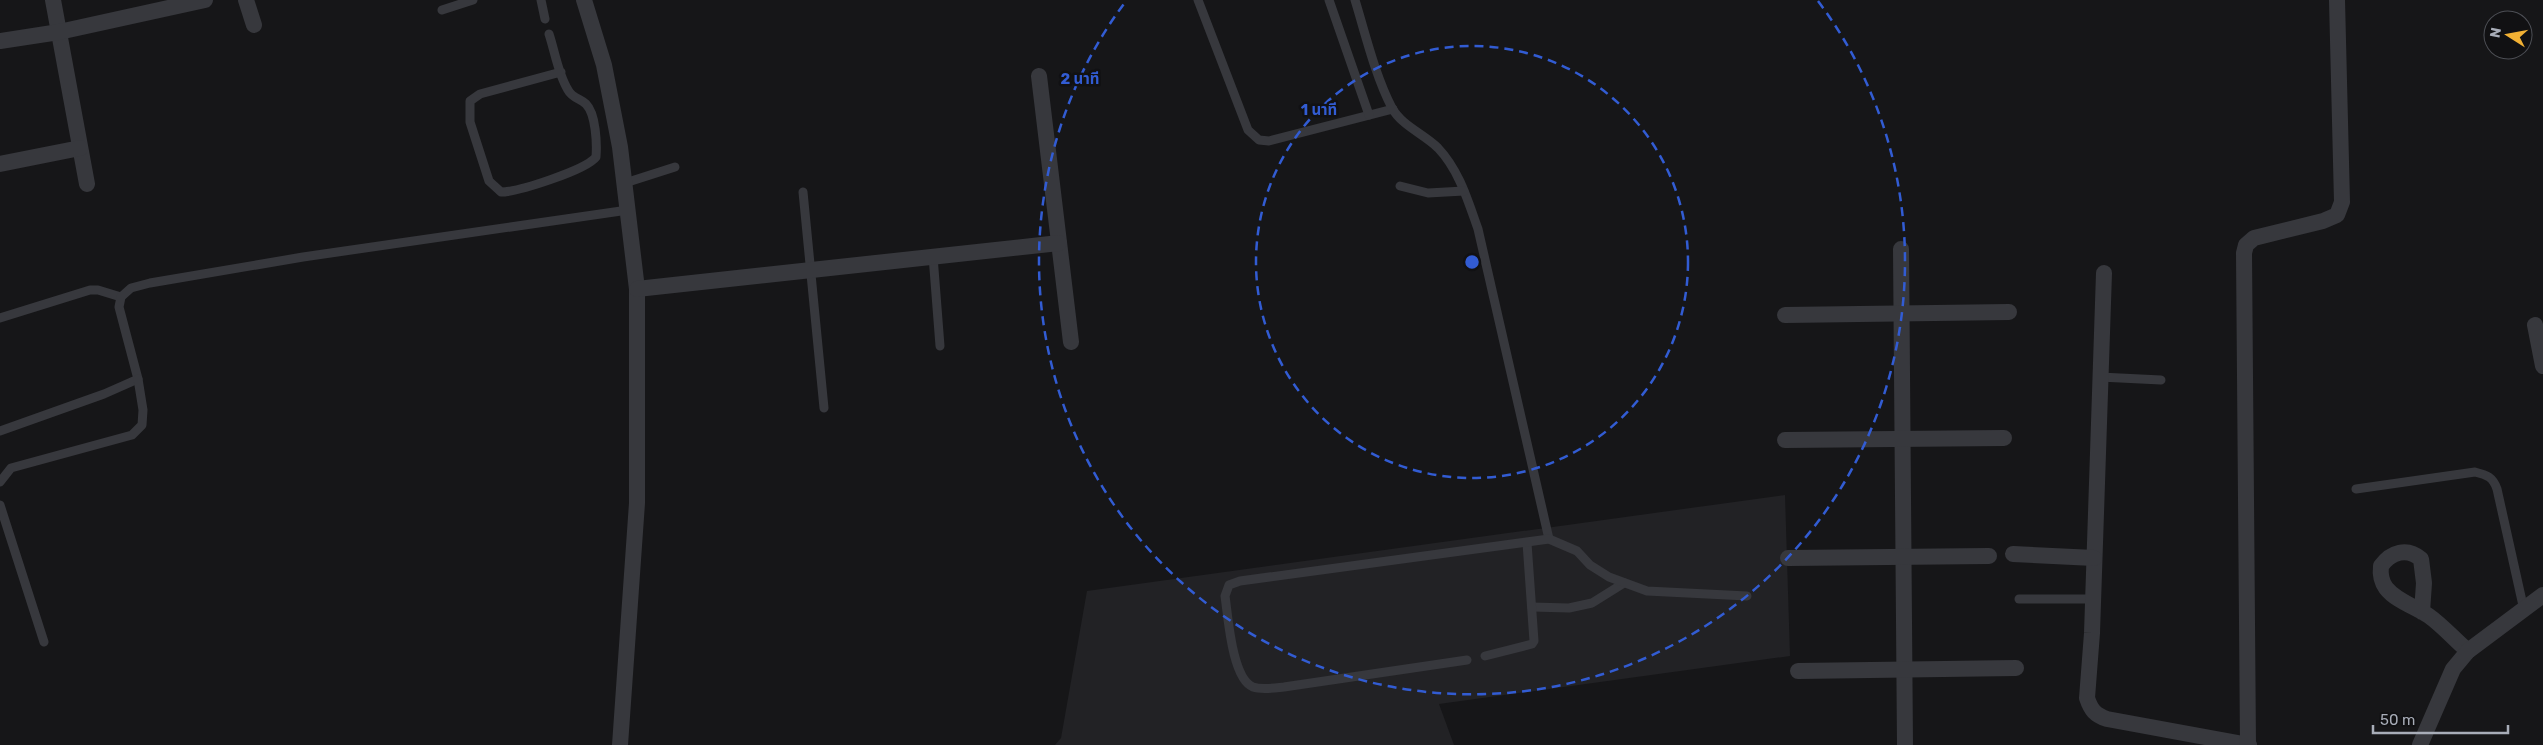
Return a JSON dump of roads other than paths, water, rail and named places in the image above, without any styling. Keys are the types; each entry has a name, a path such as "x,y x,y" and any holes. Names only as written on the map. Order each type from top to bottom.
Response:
{"street":[{"path":"54,0 87,184"},
{"path":"0,41 59,32 205,0"},
{"path":"246,0 254,25"},
{"path":"584,0 604,65 620,147 637,289 637,503 620,745"},
{"path":"2104,273 2093,599 2087,698 2090,708 2097,715 2249,745 2244,253 2246,245 2254,238 2323,222 2337,215 2342,202 2337,0"},
{"path":"1039,76 1071,342"},
{"path":"0,164 80,148"},
{"path":"637,289 1059,243"},
{"path":"1901,249 1905,745"},
{"path":"1785,315 2009,312"},
{"path":"2535,324 2543,366"},
{"path":"1786,440 2004,438"},
{"path":"2013,554 2094,558"},
{"path":"1788,558 1989,556"},
{"path":"2420,745 2446,681 2468,651 2543,595"},
{"path":"2422,612 2468,651"},
{"path":"1798,671 2016,668"}],"lane":[{"path":"442,10 473,0"},
{"path":"542,0 545,18"},
{"path":"1198,0 1248,130 1259,140 1269,141 1393,108"},
{"path":"1329,0 1369,115"},
{"path":"1355,0 1371,54 1393,108 1400,118 1438,148 1460,181 1478,229 1549,539"},
{"path":"549,34 568,91 585,103 589,109 597,141 596,157 582,168 514,190 501,192 489,181 470,122 470,101 480,94 561,72"},
{"path":"625,183 675,167"},
{"path":"1400,186 1428,193 1464,192"},
{"path":"803,192 824,408"},
{"path":"0,482 11,468 132,435 142,425 143,410 138,379 119,307 121,297 131,288 150,282 302,257 628,210"},
{"path":"933,256 940,346"},
{"path":"0,318 90,290 98,290 121,297"},
{"path":"2100,378 2161,380"},
{"path":"0,431 104,394 138,379"},
{"path":"2356,489 2475,472 2494,480 2524,610"},
{"path":"0,505 44,642"},
{"path":"1467,660 1284,687 1253,687 1246,683 1237,669 1225,596 1229,585 1240,581 1549,539 1577,551 1590,565 1609,577 1646,591 1747,596"},
{"path":"1484,656 1532,644 1534,625 1527,543"},
{"path":"1532,607 1569,608 1592,603 1624,583"},
{"path":"2019,599 2093,599"}]}
